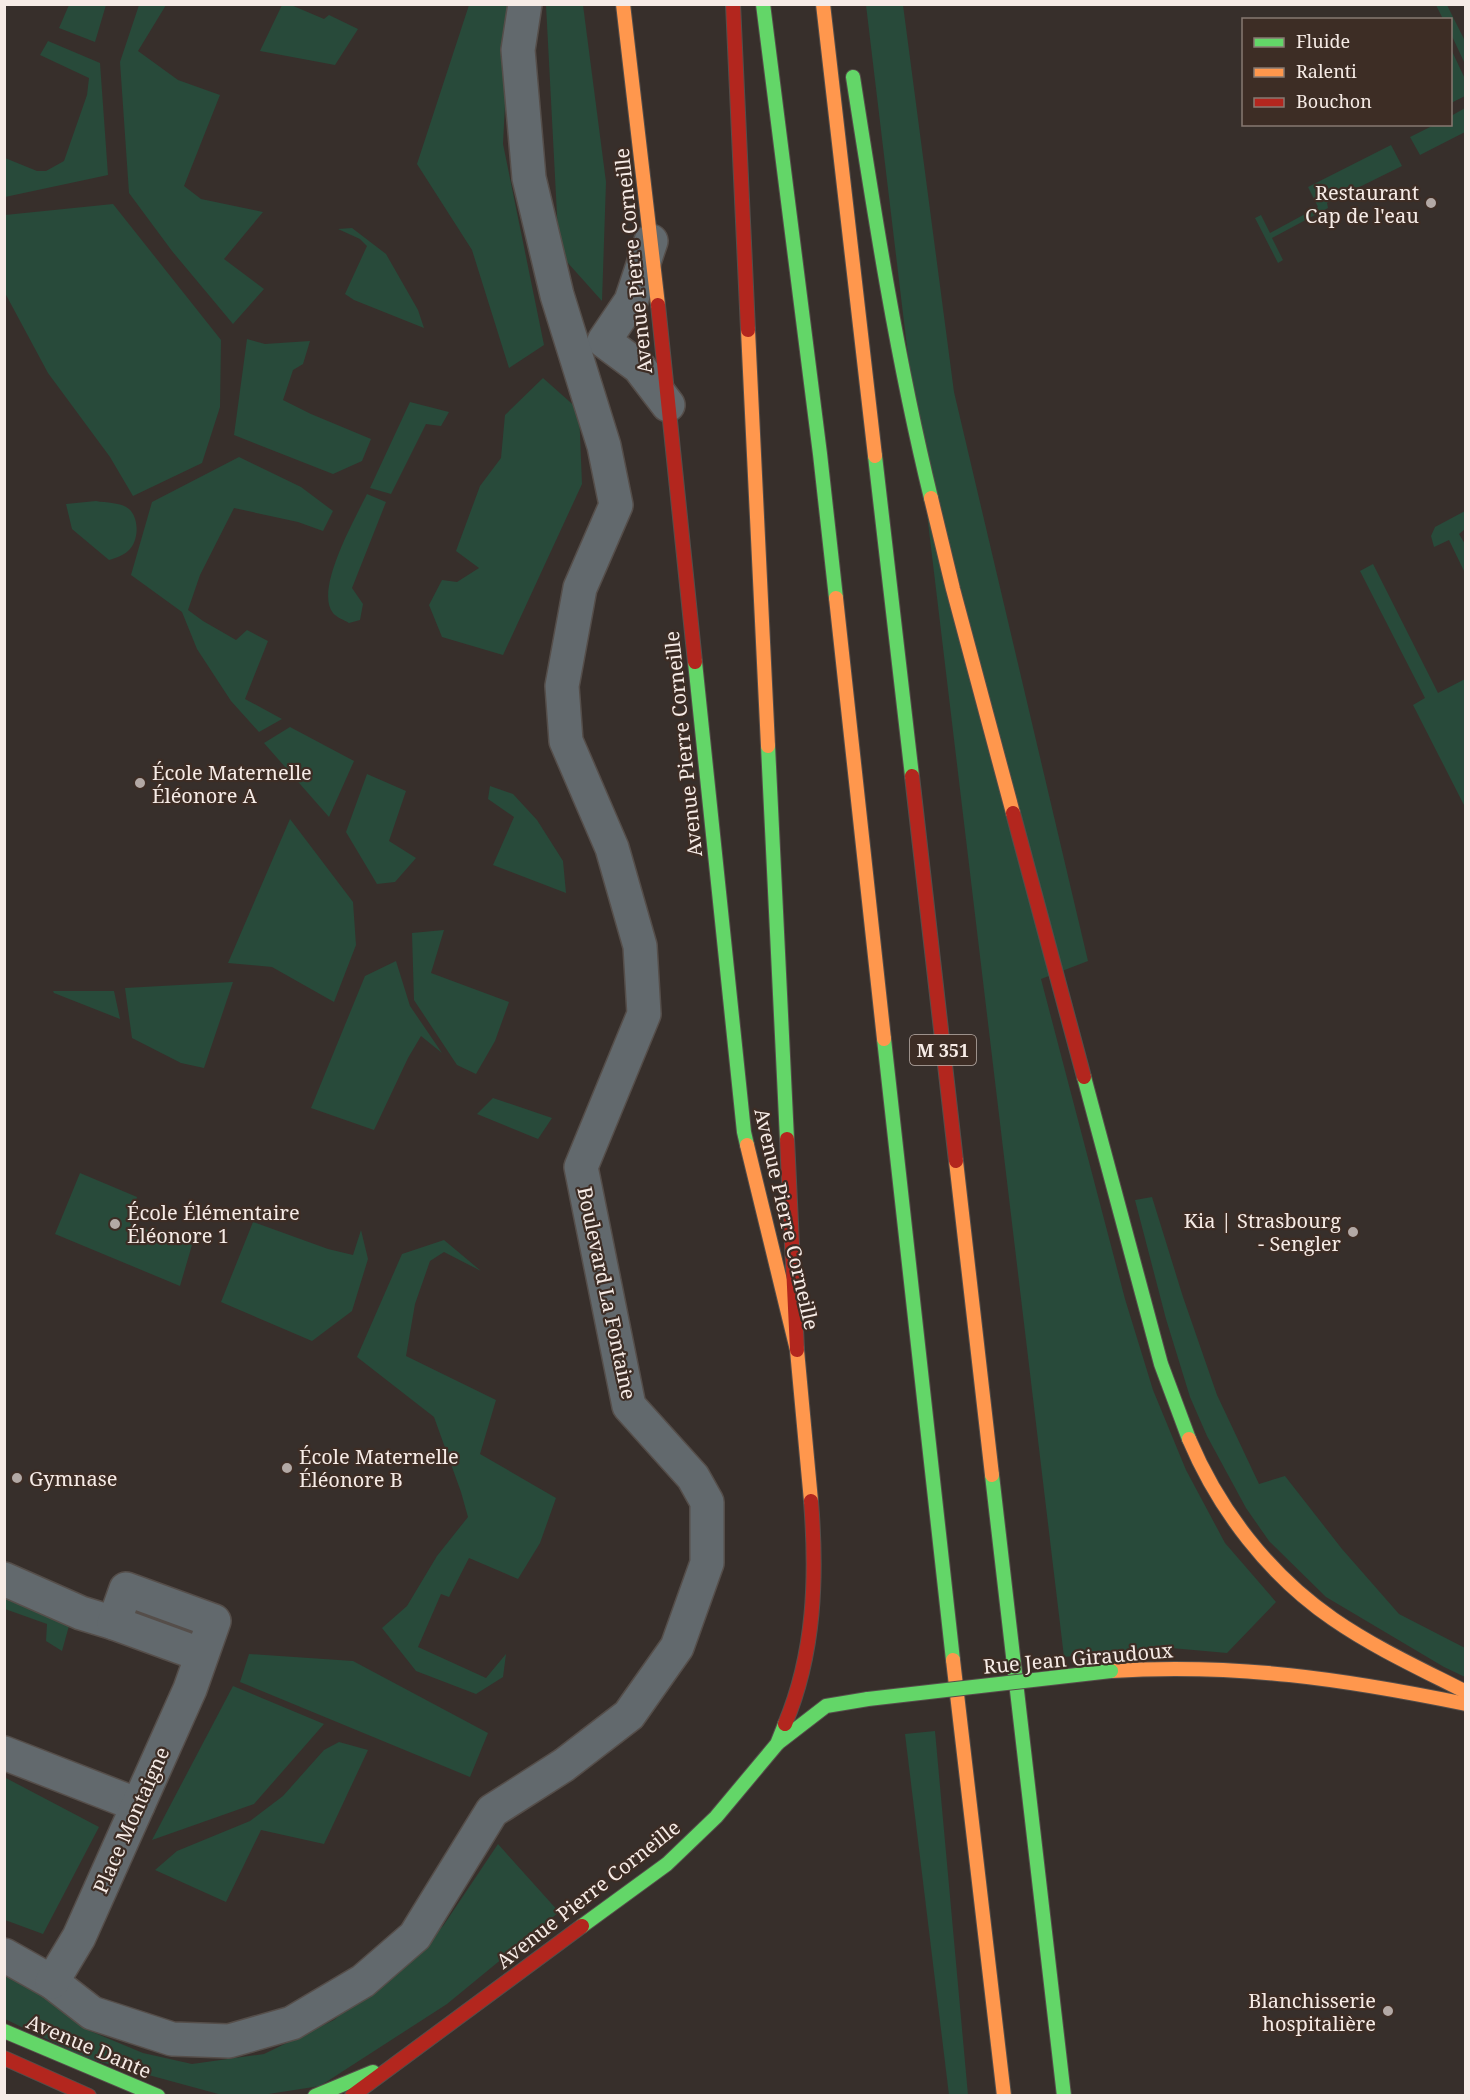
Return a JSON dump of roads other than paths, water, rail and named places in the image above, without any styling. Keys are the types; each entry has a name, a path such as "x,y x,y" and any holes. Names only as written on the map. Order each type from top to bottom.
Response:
{"main road":[{"name":"Avenue Pierre Corneille","path":"352,2096 667,1864 716,1817 777,1744 799,1686 814,1604 812,1516 798,1350 744,1132 651,241 623,4"},
{"path":"733,4 798,1350"},
{"name":"M 351","path":"764,4 820,454 948,1618 1004,2096"},
{"name":"M 351","path":"823,4 1064,2096"},
{"path":"850,63 910,413 1027,869 1158,1353 1178,1413 1208,1480 1228,1512 1286,1581 1317,1607 1353,1631 1466,1692"},
{"name":"Rue Jean Giraudoux","path":"777,1744 826,1706 868,1699 1159,1667 1252,1669 1377,1685 1466,1704"},
{"name":"Avenue Dante","path":"4,2031 158,2096"},
{"path":"4,2058 89,2096"},
{"path":"315,2096 399,2061"}],"street":[{"name":"Boulevard La Fontaine","path":"4,1955 52,1982 92,2013 172,2040 229,2041 292,2023 363,1981 415,1936 492,1811 564,1765 628,1714 677,1647 707,1563 707,1502 693,1477 629,1406 581,1167 644,1014 640,946 612,848 566,741 562,686 580,588 616,505 604,446 557,295 529,178 518,50 525,4"},
{"path":"604,341 632,301 651,241"},
{"path":"571,339 604,341 639,367 668,405"},
{"name":"Place Montaigne","path":"4,1579 81,1613 202,1655 190,1689 79,1937 52,1982"},
{"path":"4,1753 138,1805"}],"place":[{"name":"Restaurant Cap de l'eau","path":"1431,203"},
{"name":"École Maternelle Éléonore A","path":"140,783"},
{"name":"École Élémentaire Éléonore 1","path":"115,1224"},
{"name":"Kia | Strasbourg - Sengler","path":"1353,1232"},
{"name":"École Maternelle Éléonore B","path":"287,1468"},
{"name":"Gymnase","path":"17,1478"},
{"name":"Blanchisserie hospitalière","path":"1388,2011"}]}
